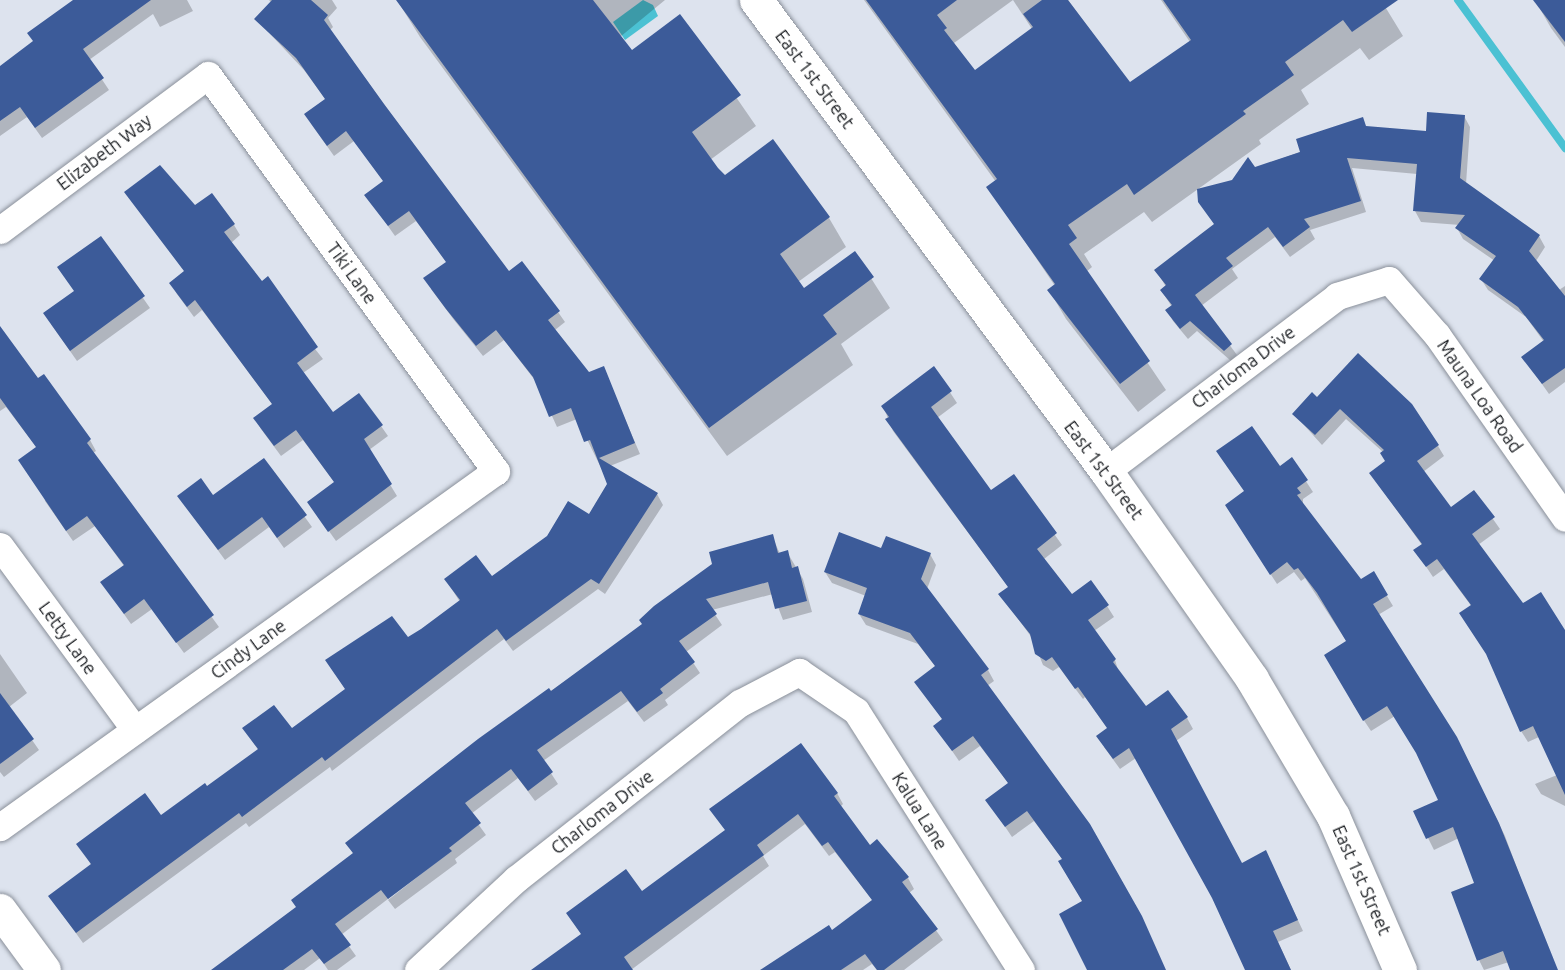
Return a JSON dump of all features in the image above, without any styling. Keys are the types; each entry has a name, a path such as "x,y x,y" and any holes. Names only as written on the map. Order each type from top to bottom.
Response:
{"main road":[{"name":"East 1st Street","path":"756,0 1106,471 1184,580 1289,738 1342,836 1400,970"},
{"path":"0,910 44,970"}],"street":[{"name":"Elizabeth Way","path":"0,230 208,75"},
{"name":"Tiki Lane","path":"208,75 496,471"},
{"name":"Charloma Drive","path":"1106,471 1337,296 1389,280"},
{"name":"Mauna Loa Road","path":"1389,280 1437,335 1565,518"},
{"name":"Cindy Lane","path":"0,827 496,471"},
{"name":"Letty Lane","path":"0,546 135,730"},
{"name":"Charloma Drive","path":"418,970 516,879 740,703 799,672"},
{"name":"Kalua Lane","path":"799,672 856,711 1020,970"}],"water":[{"path":"643,0 653,5 658,16 625,40 613,22"}],"building":[{"path":"73,0 151,0 83,49 104,78 35,128 20,107 0,121 0,66 33,41 27,33"},
{"path":"272,0 311,0 328,15 324,20 509,271 522,261 560,311 548,320 589,372 604,366 635,443 599,458 658,493 599,584 591,579 506,641 497,629 325,761 322,757 242,817 239,813 76,933 48,896 91,864 76,844 145,793 161,815 205,783 207,786 258,749 242,728 274,705 292,728 345,689 325,660 392,616 408,637 421,629 460,600 444,579 476,555 492,576 547,536 568,501 589,514 607,484 590,440 584,442 571,408 549,417 533,377 496,330 476,346 423,278 446,262 409,211 388,226 364,195 383,181 346,131 327,146 304,114 325,99 296,58 254,19"},
{"path":"396,0 593,0 632,50 680,14 741,95 692,132 718,168 725,175 773,139 830,217 780,254 804,288 855,251 874,277 823,315 837,334 709,428"},
{"path":"866,0 957,0 937,15 947,28 944,30 975,70 1033,27 1023,14 1042,0 1068,0 1130,82 1191,40 1163,0 1398,0 1352,32 1343,20 1285,62 1294,75 1243,111 1246,114 1134,195 1127,184 1068,225 1077,238 1069,244 1150,361 1120,384 1047,290 1055,284 986,187 997,179"},
{"path":"1533,0 1565,0 1565,42"},
{"path":"1427,112 1465,115 1460,178 1540,235 1529,251 1565,296 1565,368 1542,384 1521,357 1544,340 1518,307 1479,279 1496,256 1455,228 1465,215 1413,211 1417,164 1347,158 1361,201 1304,219 1310,227 1283,247 1268,227 1226,258 1233,266 1195,295 1232,344 1224,351 1190,321 1180,329 1165,310 1172,305 1160,290 1166,285 1154,270 1214,224 1198,202 1197,189 1232,180 1248,157 1255,167 1300,152 1296,139 1363,117 1366,126 1426,131"},
{"path":"160,165 195,205 212,193 235,224 224,232 262,281 268,276 318,347 297,363 333,412 359,393 383,425 364,439 392,484 328,532 307,502 334,482 296,430 274,446 253,418 272,404 195,300 187,307 169,283 184,271 124,192"},
{"path":"101,236 145,296 70,351 43,313 74,291 57,267"},
{"path":"0,326 38,378 44,374 91,439 87,443 214,615 176,643 144,599 124,614 100,582 124,565 87,516 66,531 18,460 36,447 0,398"},
{"path":"1358,353 1412,404 1439,445 1417,461 1451,507 1474,490 1495,517 1472,534 1523,603 1541,592 1565,630 1565,795 1533,726 1520,732 1486,654 1459,613 1471,605 1437,559 1426,567 1413,550 1422,544 1369,473 1385,461 1380,453 1384,450 1340,409 1315,435 1292,414 1312,392 1317,397"},
{"path":"934,366 952,391 931,407 991,490 1014,474 1057,533 1037,549 1072,594 1091,580 1109,605 1088,620 1116,659 1113,662 1146,706 1168,690 1188,717 1171,729 1242,863 1266,850 1298,920 1273,931 1291,970 1245,970 1212,898 1129,748 1113,759 1096,736 1107,728 1078,687 1075,689 1052,657 1046,661 1035,654 1030,634 998,594 1008,587 885,419 889,417 881,406"},
{"path":"1252,426 1280,466 1292,457 1308,480 1297,488 1301,493 1297,495 1361,579 1374,571 1388,595 1373,604 1457,737 1499,823 1558,970 1510,970 1503,951 1477,961 1451,892 1474,883 1453,827 1426,839 1413,811 1438,800 1416,753 1387,706 1363,721 1324,655 1346,641 1317,593 1298,568 1294,570 1287,562 1270,575 1225,505 1244,491 1216,451"},
{"path":"264,458 307,515 277,538 262,517 218,550 177,496 201,478 213,495"},
{"path":"839,532 881,548 886,536 931,553 921,579 989,669 981,675 1090,824 1142,916 1166,970 1087,970 1059,914 1082,901 1058,861 1062,859 1027,811 1005,827 985,800 1008,783 973,736 952,751 933,726 942,719 914,682 935,666 910,633 858,614 867,588 824,572"},
{"path":"773,534 778,553 788,550 792,568 798,566 807,601 775,609 768,582 706,599 717,614 679,641 695,662 660,689 663,693 637,712 621,691 537,750 553,772 528,791 511,769 465,803 481,823 449,848 452,851 388,899 381,890 335,924 351,945 324,964 312,949 283,970 211,970 296,907 291,900 353,853 345,843 478,739 549,688 551,691 642,624 639,620 654,606 712,564 709,552"},
{"path":"0,693 34,739 0,764"},
{"path":"801,743 838,793 834,796 870,845 877,839 909,877 902,882 938,929 884,970 877,970 865,954 841,970 760,970 829,925 832,930 872,900 828,842 822,846 798,814 757,845 764,855 624,957 633,970 531,970 581,934 566,913 626,869 642,891 725,830 709,809"}],"waterway":[{"path":"1458,0 1565,148"}]}
